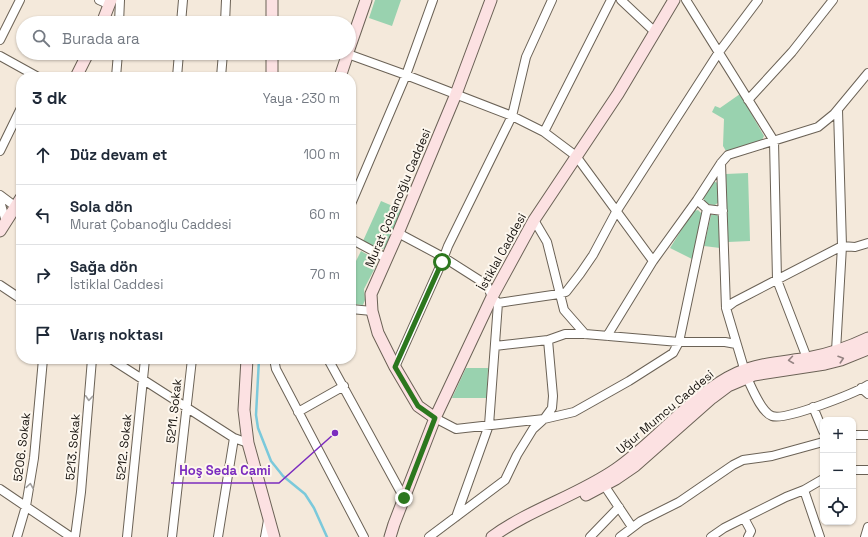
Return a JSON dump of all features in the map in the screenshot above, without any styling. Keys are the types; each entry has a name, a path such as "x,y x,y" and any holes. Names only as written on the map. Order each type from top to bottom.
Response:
{"street":[{"path":"0,40 20,0"},
{"path":"99,0 111,3 105,16"},
{"path":"120,0 120,16"},
{"path":"183,16 184,0"},
{"path":"225,16 226,0"},
{"path":"272,0 272,16"},
{"path":"356,27 366,0"},
{"path":"356,192 406,75 433,0"},
{"name":"Murat Çobanoğlu Caddesi","path":"435,418 418,406 395,367 378,333 372,311 371,294 456,94 491,0"},
{"path":"395,367 443,257 512,116 526,57 552,0"},
{"path":"544,132 611,0"},
{"path":"621,0 655,32"},
{"name":"İstiklal Caddesi","path":"390,537 435,418 534,220 618,94 674,0"},
{"path":"686,0 774,141 778,280 807,358"},
{"path":"495,300 559,294 566,292 593,255 616,212 719,52 758,0"},
{"path":"748,100 792,52 834,0"},
{"path":"0,56 28,72"},
{"path":"356,56 512,116 544,132 576,156 653,261"},
{"path":"78,72 84,60"},
{"path":"116,72 117,60"},
{"path":"177,72 178,60"},
{"path":"221,72 222,60"},
{"path":"272,60 272,72"},
{"path":"341,72 345,60"},
{"path":"607,336 653,261 728,155 818,127 838,110 868,73"},
{"path":"836,351 842,246 838,110"},
{"path":"0,151 16,118"},
{"path":"721,163 726,308 745,374 755,396 767,413 772,417 784,417 865,386 868,394"},
{"path":"0,195 16,202"},
{"path":"697,200 707,209 722,211"},
{"path":"0,201 2,229"},
{"path":"2,229 16,206"},
{"path":"435,418 456,429 544,419 574,412 629,381 673,353 680,342 707,209"},
{"path":"534,220 547,242 564,310 585,334"},
{"path":"398,233 443,257 487,285 495,300 495,346 489,425 456,517"},
{"path":"356,242 386,258"},
{"path":"726,308 734,302 842,246 855,247 868,243"},
{"path":"0,285 16,296"},
{"path":"356,309 372,311"},
{"path":"495,346 548,340 565,334 585,334 680,342 725,342 736,344"},
{"name":"Uğur Mumcu Caddesi","path":"504,537 529,522 604,485 635,466 720,392 745,374 766,364 807,358 836,351 868,338"},
{"path":"429,537 505,480 517,454 534,429 552,408 553,396 548,340"},
{"name":"Uğur Mumcu Caddesi","path":"492,537 527,515 593,483 615,470 634,456 704,394 728,377 745,374 754,375 825,364 841,360 868,349"},
{"name":"5206. Sokak","path":"17,537 26,506 34,458 43,364"},
{"name":"5213. Sokak","path":"75,537 81,492 92,364"},
{"path":"119,364 234,438 248,443"},
{"name":"5212. Sokak","path":"126,537 144,364"},
{"name":"5211. Sokak","path":"172,537 191,364"},
{"path":"247,364 244,410 248,443 274,537"},
{"path":"275,364 276,369 298,412 364,537"},
{"path":"331,364 404,498"},
{"path":"298,412 344,386"},
{"path":"813,407 820,424"},
{"path":"856,435 868,434"},
{"path":"218,537 234,438"},
{"path":"620,537 641,521 696,492 715,476 733,465 744,460 772,456 820,443"},
{"path":"856,470 868,470"},
{"path":"711,537 724,528 786,497 804,490 820,481"},
{"path":"604,485 632,527"},
{"path":"0,489 71,537"},
{"path":"804,490 820,537"},
{"path":"590,537 619,507"},
{"path":"265,537 269,517"},
{"path":"744,518 751,531 748,537"}],"green space":[{"path":"375,0 401,0 392,26 369,18"},
{"path":"740,94 764,136 762,140 726,151 723,146 724,119 712,112 715,106 720,108"},
{"path":"748,173 750,241 728,242 726,174"},
{"path":"712,181 718,183 719,202 715,205 706,204 703,197"},
{"path":"381,201 402,210 385,248 380,250 363,241"},
{"path":"698,210 702,214 692,259 670,248 692,213"},
{"path":"711,215 717,215 719,217 720,248 704,246"},
{"path":"361,251 373,258 376,266 364,289 365,300 363,305 356,304 356,261"},
{"path":"466,368 488,368 487,398 452,398"}],"waterway":[{"path":"259,364 256,415 258,428 271,461 283,476 305,494 314,508 327,537"}],"place":[{"name":"Hoş Seda Cami","path":"335,433"}],"route":[{"path":"404,498 435,418 418,406 395,367 442,262"}]}
